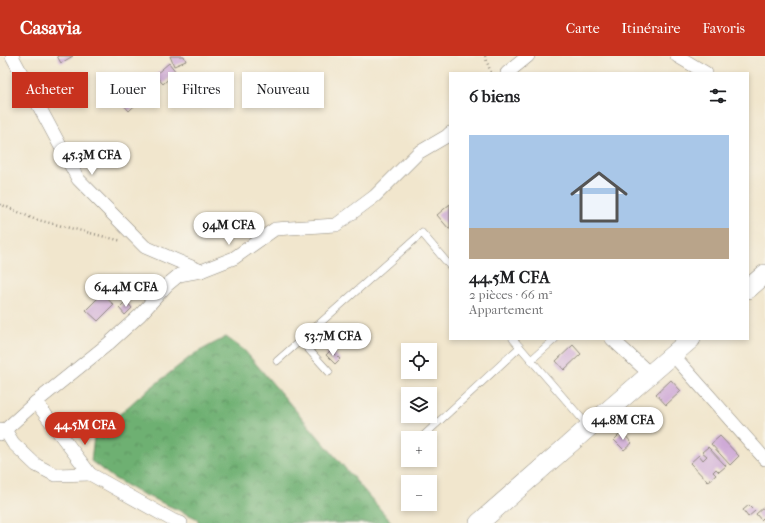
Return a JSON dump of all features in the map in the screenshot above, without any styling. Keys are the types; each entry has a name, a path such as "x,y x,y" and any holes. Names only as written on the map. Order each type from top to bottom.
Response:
{"main road":[{"path":"749,288 765,274"},
{"path":"487,520 589,427 691,340"}],"street":[{"path":"12,56 78,179 145,247 201,271"},
{"path":"508,72 528,56"},
{"path":"677,56 704,72"},
{"path":"90,474 55,475 36,465 2,431 119,334 140,315 167,284 179,275 201,271 234,258 275,229 336,225 375,196 418,153 449,137"},
{"path":"613,340 650,374"},
{"path":"673,355 765,459"},
{"path":"36,402 90,474 174,521 181,523"}],"lane":[{"path":"277,361 422,233 449,265"},
{"path":"300,340 329,372"},
{"path":"514,340 589,427"},
{"path":"532,360 554,340"},
{"path":"429,431 520,347"}],"path":[{"path":"485,56 491,72"},
{"path":"0,204 34,219 145,247"}],"green space":[{"path":"226,337 244,350 392,523 199,523 196,518 136,491 112,477 91,461 94,437 139,397 194,354"}],"building":[{"path":"57,56 73,56 61,63"},
{"path":"170,56 184,56 186,61 174,66"},
{"path":"169,63 176,72 168,72 168,79 163,84 160,81 160,72 158,72"},
{"path":"449,205 449,229 437,215"},
{"path":"102,294 114,305 98,321 86,310"},
{"path":"126,301 132,308 125,315 119,308"},
{"path":"573,345 581,354 564,370 556,361"},
{"path":"331,350 340,359 335,364 326,355"},
{"path":"671,380 681,391 666,405 656,394"},
{"path":"622,432 632,443 624,450 614,440"},
{"path":"720,436 739,456 730,465 711,444"},
{"path":"708,447 726,466 719,472 716,469 713,472 716,475 708,482 690,463 699,455 703,460 707,456 702,452"},
{"path":"749,505 755,511 748,517 743,510"},
{"path":"764,507 765,516 761,520 756,514"}]}
